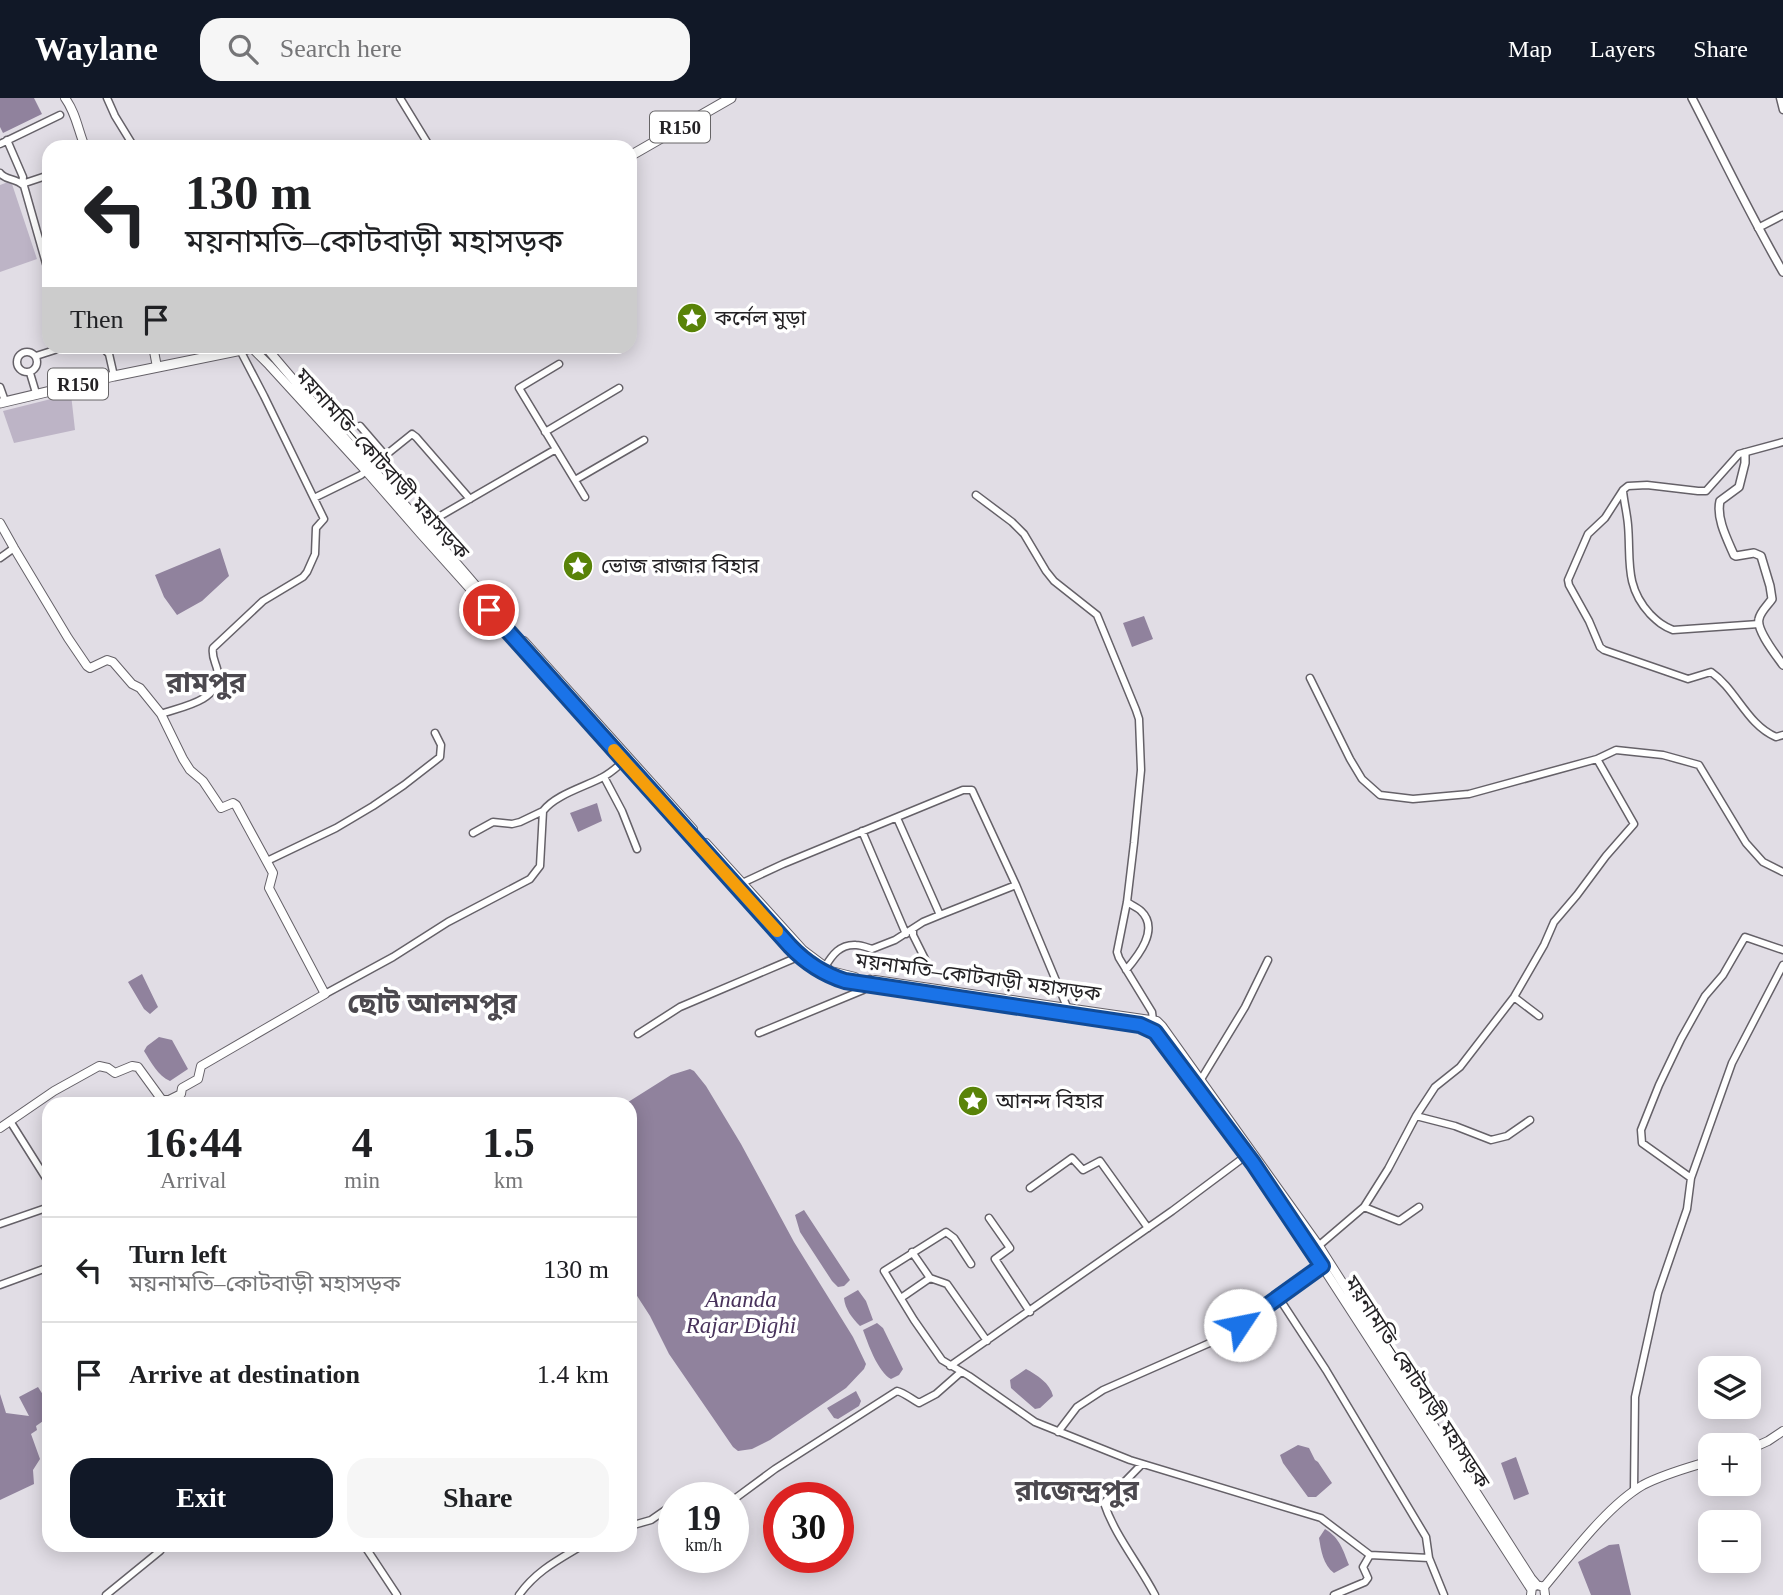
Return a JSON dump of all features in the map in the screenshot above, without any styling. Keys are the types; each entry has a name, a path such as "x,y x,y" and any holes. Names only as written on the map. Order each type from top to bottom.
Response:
{"main road":[{"path":"65,98 76,117 83,140"},
{"name":"R150","path":"637,152 731,98"},
{"path":"155,354 157,367"},
{"name":"R150","path":"3,402 220,354"},
{"name":"ময়নামতি–কোটবাড়ী মহাসড়ক","path":"264,354 270,365 423,526 800,956 823,973 845,981 869,982 1162,1026 1200,1082 1252,1150 1399,1379"},
{"name":"ময়নামতি–কোটবাড়ী মহাসড়ক","path":"266,354 624,761 739,884 803,950 825,967 869,982"},
{"path":"0,523 87,666 93,667 107,660 113,662 132,684 143,691 161,714 190,770 203,781 221,808 233,803 236,805 274,876 269,888 325,994 201,1066 198,1079 182,1088 181,1094 175,1097"},
{"name":"ময়নামতি–কোটবাড়ী মহাসড়ক","path":"1150,1023 1315,1248 1322,1266 1538,1590"},
{"path":"45,1097 99,1066 115,1073 132,1066 138,1067 160,1097"},
{"path":"0,1128 42,1099"},
{"path":"1761,1444 1783,1431"},
{"path":"1538,1590 1612,1510 1634,1491 1654,1480 1698,1465"}],"street":[{"path":"107,98 130,140"},
{"path":"400,98 426,140"},
{"path":"1692,98 1783,272"},
{"path":"1780,98 1783,110"},
{"path":"22,184 23,177 4,142 60,115"},
{"path":"0,173 24,186 42,240"},
{"path":"22,184 42,177"},
{"path":"1758,228 1783,215"},
{"path":"30,373 19,368 18,356 23,353 36,356 43,354"},
{"path":"111,354 114,376"},
{"path":"161,714 209,695 214,690 218,671 212,656 213,648 263,601 303,577 315,554 316,528 324,519 242,354"},
{"path":"30,373 36,367 36,356"},
{"path":"559,364 519,388 585,497"},
{"path":"30,373 36,394"},
{"path":"0,387 3,402"},
{"path":"545,432 619,388"},
{"path":"360,426 386,455"},
{"path":"314,498 369,469 409,435 414,435 470,499"},
{"path":"575,480 644,440"},
{"path":"1783,442 1739,454 1706,491 1647,485 1628,486 1605,518 1588,534 1568,580 1600,647 1604,650 1688,679 1714,673 1763,731 1776,737 1783,735"},
{"path":"423,526 556,449"},
{"path":"1745,453 1739,487 1720,501 1719,507 1723,528 1734,555 1761,556 1772,599 1759,618 1759,624 1763,636 1783,665"},
{"path":"1623,490 1628,552 1635,594 1657,621 1673,630 1759,624"},
{"path":"976,495 1012,522 1024,534 1054,581 1097,615 1139,719 1141,770 1134,843 1117,952 1152,1012 1150,1023"},
{"path":"0,558 14,548"},
{"path":"1310,678 1350,759 1362,779 1380,795 1413,799 1469,794 1597,759 1616,750 1663,755 1699,765 1746,843 1763,862 1783,872"},
{"path":"267,861 336,828 404,785 441,756 442,745 435,733"},
{"path":"1315,1248 1364,1208 1434,1087 1460,1067 1514,998 1544,945 1553,922 1634,824 1597,759"},
{"path":"473,833 494,822 512,824 543,811 576,789 604,777 624,761"},
{"path":"604,777 622,811 637,849"},
{"path":"739,884 963,790 972,790 1016,885 1066,1010"},
{"path":"325,994 393,957 448,922 530,879 540,866 543,811"},
{"path":"897,818 940,915"},
{"path":"862,831 906,934"},
{"path":"825,967 839,949 857,945 870,950 940,915 1016,885"},
{"path":"1126,902 1143,913 1147,926 1142,952 1126,970"},
{"path":"914,929 913,935 930,970"},
{"path":"1691,1178 1642,1143 1641,1130 1659,1085 1705,996 1723,975 1745,937 1783,950"},
{"path":"638,1034 680,1007 800,956"},
{"path":"1200,1082 1245,1007 1268,960"},
{"path":"1634,1491 1635,1397 1658,1293 1687,1209 1691,1178 1732,1063 1783,965"},
{"path":"759,1033 863,990 869,982"},
{"path":"1514,998 1539,1016"},
{"path":"1416,1116 1455,1126 1491,1140 1507,1136 1530,1120"},
{"path":"10,1121 42,1172"},
{"path":"950,1366 1030,1312 1247,1155"},
{"path":"1030,1188 1072,1158 1083,1170 1100,1161 1148,1228"},
{"path":"1364,1208 1399,1221 1419,1207"},
{"path":"0,1224 42,1209"},
{"path":"989,1218 1010,1248 995,1259 1030,1312"},
{"path":"971,1264 954,1238 946,1232 884,1271 936,1354 1035,1422 1142,1464 1321,1518 1370,1555 1429,1558"},
{"path":"912,1252 930,1279 947,1284 987,1341"},
{"path":"1058,1432 1077,1407 1103,1391 1221,1338 1322,1266"},
{"path":"0,1286 42,1270"},
{"path":"901,1298 930,1279"},
{"path":"1279,1298 1326,1370 1426,1537 1429,1558 1444,1595"},
{"path":"749,1488 897,1391 919,1403 936,1394 961,1372"},
{"path":"1142,1464 1104,1503 1122,1541 1155,1595"},
{"path":"637,1524 658,1515"},
{"path":"106,1595 159,1552"},
{"path":"369,1552 397,1595"},
{"path":"519,1595 529,1581 571,1552"},
{"path":"1334,1595 1365,1582 1368,1578 1363,1567 1370,1555"}],"shaded area":[{"path":"11,181 37,259 0,272 0,185"},
{"path":"71,394 75,430 14,443 3,411"}],"water":[{"path":"0,98 34,98 42,114 3,133 0,127"},
{"path":"220,548 229,576 202,601 177,615 164,597 155,575"},
{"path":"1144,616 1153,639 1132,647 1123,623"},
{"path":"597,803 602,821 578,832 570,813"},
{"path":"142,974 158,1007 150,1014 144,1009 128,982"},
{"path":"159,1037 172,1040 188,1069 170,1081 158,1072 144,1051"},
{"name":"Ananda Rajar Dighi","path":"690,1069 706,1086 794,1242 853,1337 866,1364 846,1388 770,1440 752,1449 738,1451 733,1447 669,1354 637,1296 636,1097 671,1075"},
{"path":"804,1210 850,1280 844,1286 838,1287 832,1281 800,1232 795,1215"},
{"path":"858,1290 866,1301 873,1320 860,1326 849,1313 844,1298"},
{"path":"877,1323 883,1328 903,1369 891,1379 878,1364 863,1330"},
{"path":"1026,1369 1049,1387 1053,1396 1040,1408 1035,1409 1011,1388 1010,1380"},
{"path":"38,1387 42,1393 42,1422 31,1434 40,1459 33,1470 34,1484 0,1500 0,1394 6,1413 29,1416 19,1397"},
{"path":"856,1391 861,1401 859,1406 838,1419 834,1418 827,1408"},
{"path":"1298,1445 1309,1448 1332,1483 1316,1497 1308,1497 1280,1455"},
{"path":"1516,1457 1529,1494 1514,1500 1501,1463"},
{"path":"1325,1529 1338,1540 1349,1565 1334,1573 1325,1562 1319,1538"},
{"path":"1619,1544 1631,1595 1591,1595 1578,1562 1609,1545"}],"slow traffic":[{"path":"614,750 777,931"}],"place":[{"name":"কর্নেল মুড়া","path":"692,318"},
{"name":"ভোজ রাজার বিহার","path":"578,566"},
{"name":"আনন্দ বিহার","path":"973,1101"}],"district":[{"name":"রামপুর","path":"206,682"},
{"name":"ছোট আলমপুর","path":"432,1003"},
{"name":"রাজেন্দ্রপুর","path":"1077,1490"}],"route":[{"path":"489,610 790,946 823,973 845,981 1140,1025 1155,1032 1278,1198 1322,1266 1240,1325"}]}
